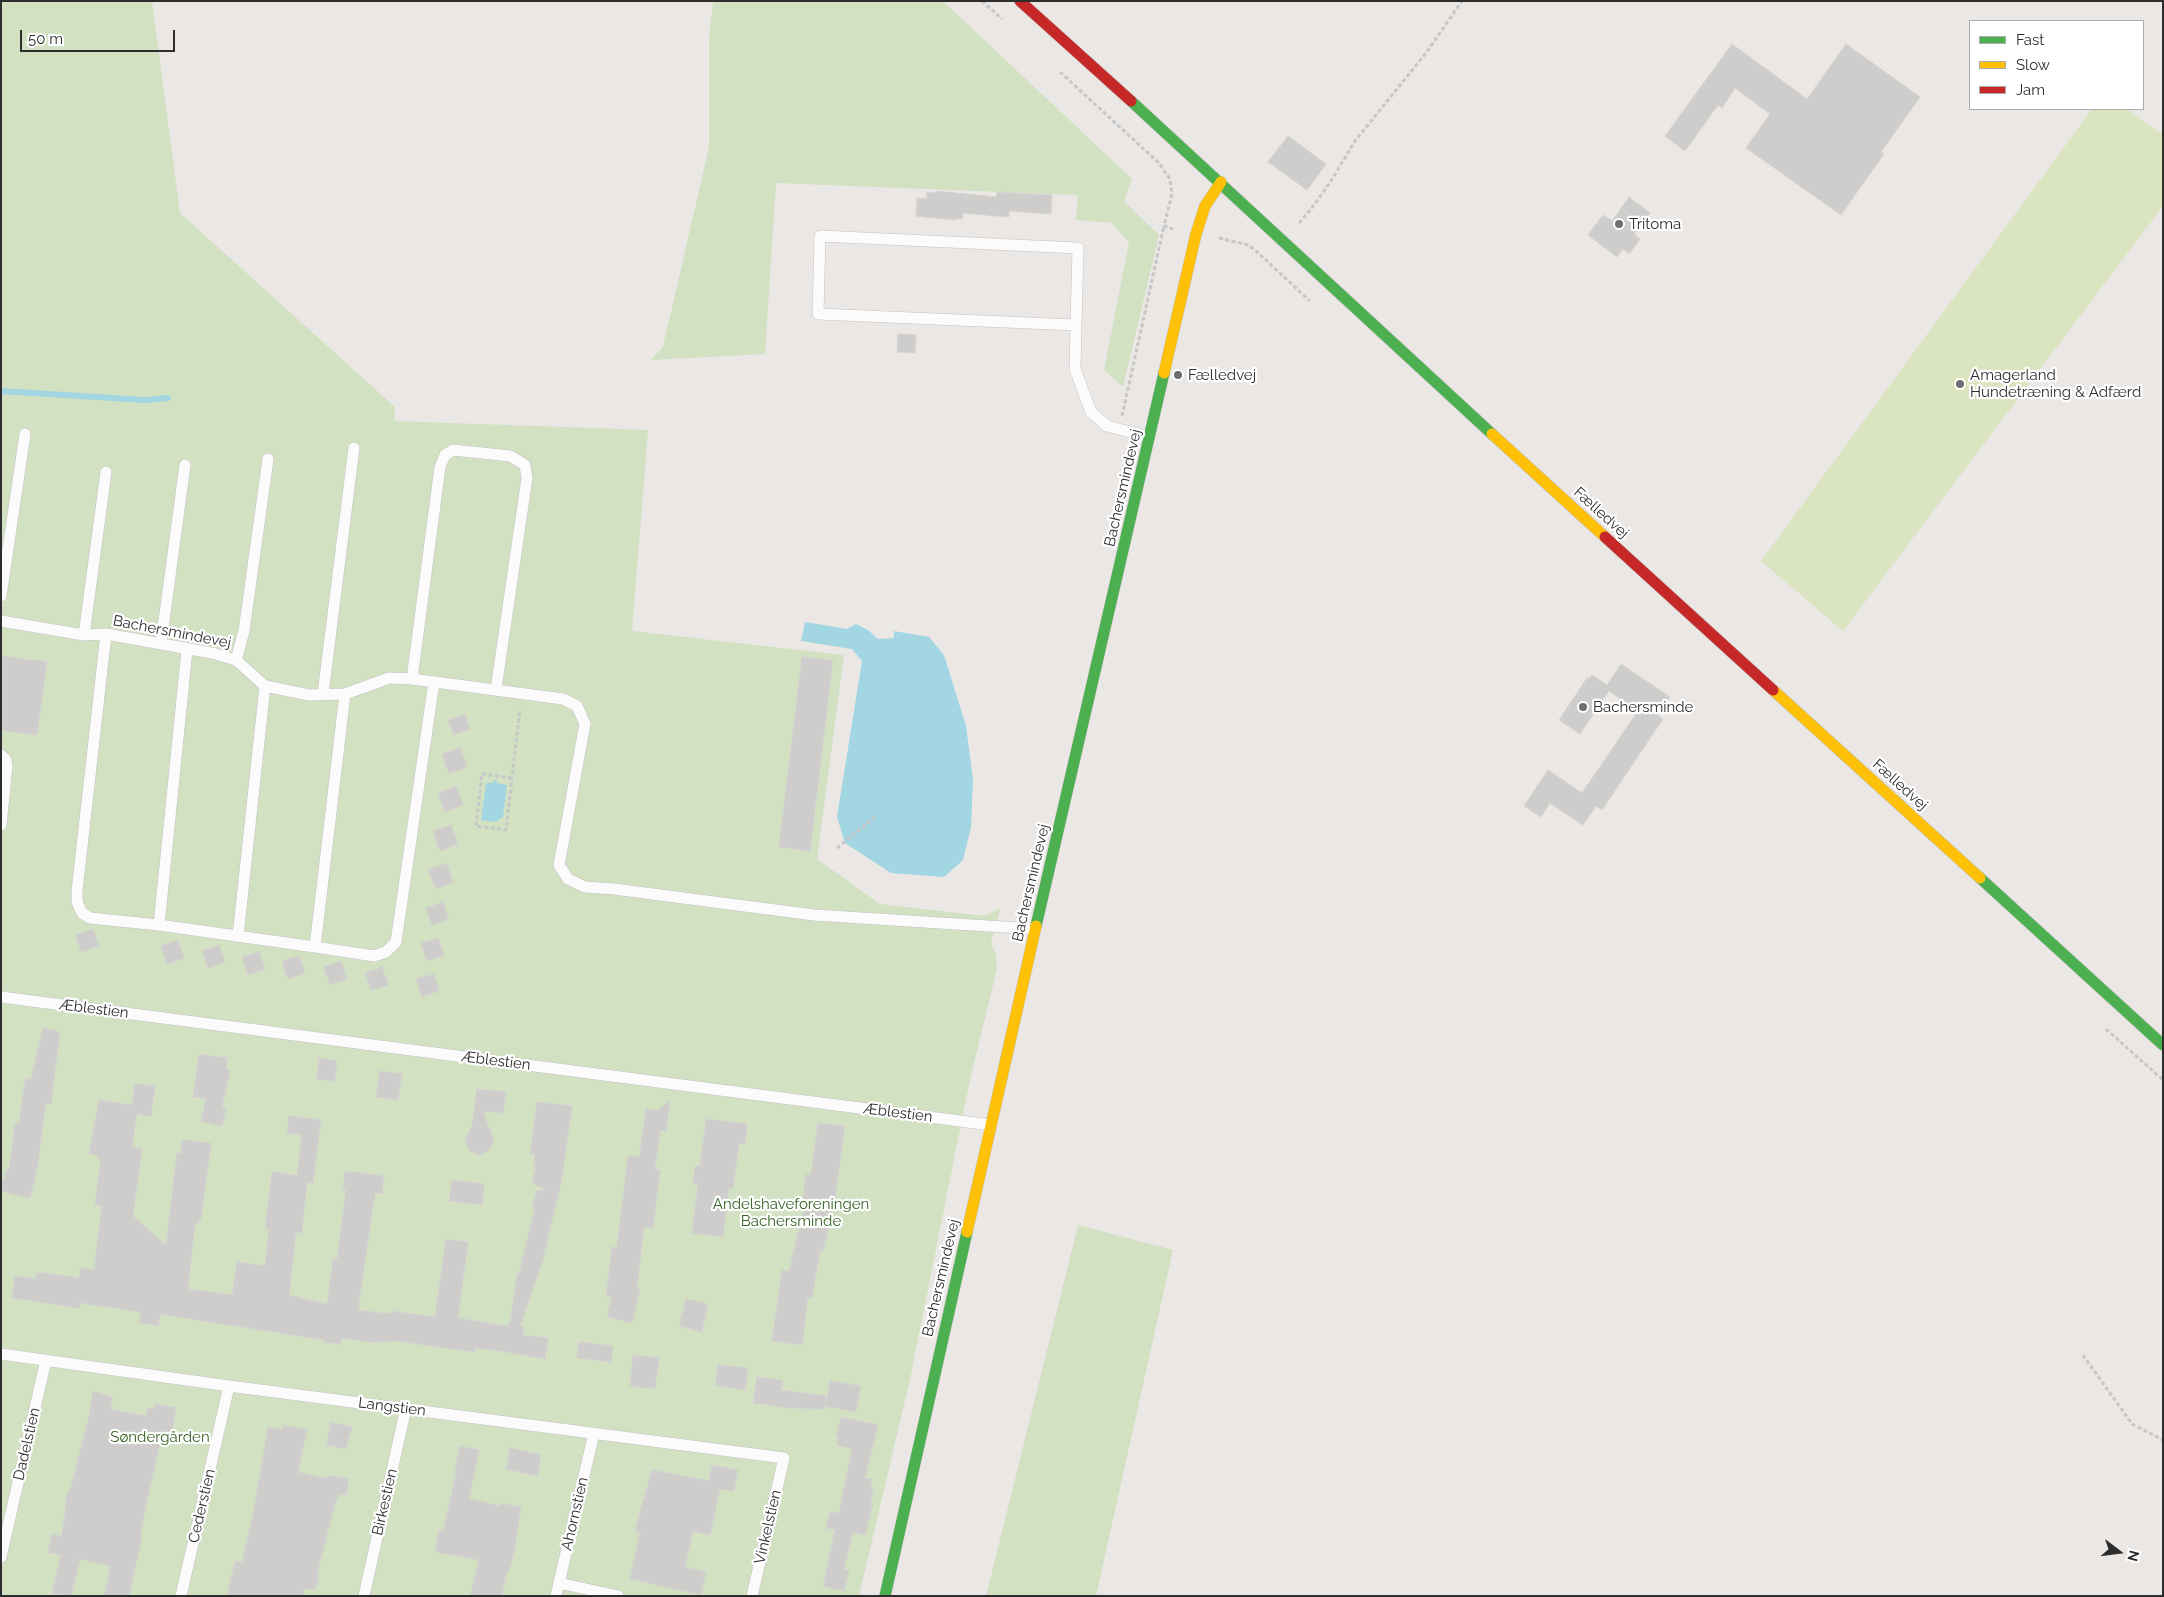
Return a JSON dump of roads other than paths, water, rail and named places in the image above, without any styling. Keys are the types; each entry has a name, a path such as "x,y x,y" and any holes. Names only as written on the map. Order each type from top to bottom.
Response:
{"street":[{"name":"Fælledvej","path":"1020,1 1221,182 1494,436 2163,1045"},
{"name":"Bachersmindevej","path":"885,1596 1035,929 1196,234 1205,206 1221,182"}],"lane":[{"path":"1076,325 818,314 820,236 1078,248 1075,369 1091,412 1108,426 1150,437"},
{"path":"1,596 25,434"},
{"path":"323,694 354,448"},
{"path":"412,679 440,467 445,455 453,450 510,456 525,465 527,478 496,689"},
{"path":"236,660 244,631 268,459"},
{"path":"161,644 185,465"},
{"path":"84,635 106,472"},
{"name":"Bachersmindevej","path":"1,621 84,635 106,634 236,660 265,686"},
{"path":"106,634 80,856 77,902 82,913 90,918 159,925 374,956 386,952 396,942 434,682"},
{"path":"159,925 187,650"},
{"path":"238,936 265,686 310,695 345,694 389,678 496,689 563,699 577,706 585,724 559,865 568,879 585,888 614,889 814,915 1035,929"},
{"path":"315,947 345,694"},
{"path":"1,756 6,760 7,766 1,825"},
{"name":"Æblestien","path":"1,997 991,1125"},
{"name":"Langstien","path":"1,1354 229,1386 784,1458"},
{"name":"Dadelstien","path":"1,1557 46,1360"},
{"name":"Cederstien","path":"181,1596 229,1386"},
{"name":"Birkestien","path":"364,1596 406,1408"},
{"name":"Ahornstien","path":"556,1596 594,1433"},
{"name":"Vinkelstien","path":"752,1596 784,1458"},
{"path":"558,1584 618,1596"}],"water":[{"path":"805,622 847,629 856,624 868,630 878,639 894,638 894,631 929,637 944,655 966,726 973,780 971,827 963,860 944,877 891,873 845,843 837,817 862,661 852,649 801,641"},
{"path":"494,780 497,780 497,783 507,785 503,817 495,822 481,820 486,783 493,783"}],"waterway":[{"path":"1,391 145,400 168,398"}],"place":[{"name":"Tritoma","path":"1619,224"},
{"name":"Fælledvej","path":"1178,375"},
{"name":"Amagerland Hundetræning & Adfærd","path":"1960,384"},
{"name":"Bachersminde","path":"1583,707"}],"park label":[{"name":"Andelshaveforeningen Bachersminde","path":"791,1212"},
{"name":"Søndergården","path":"160,1437"}]}
